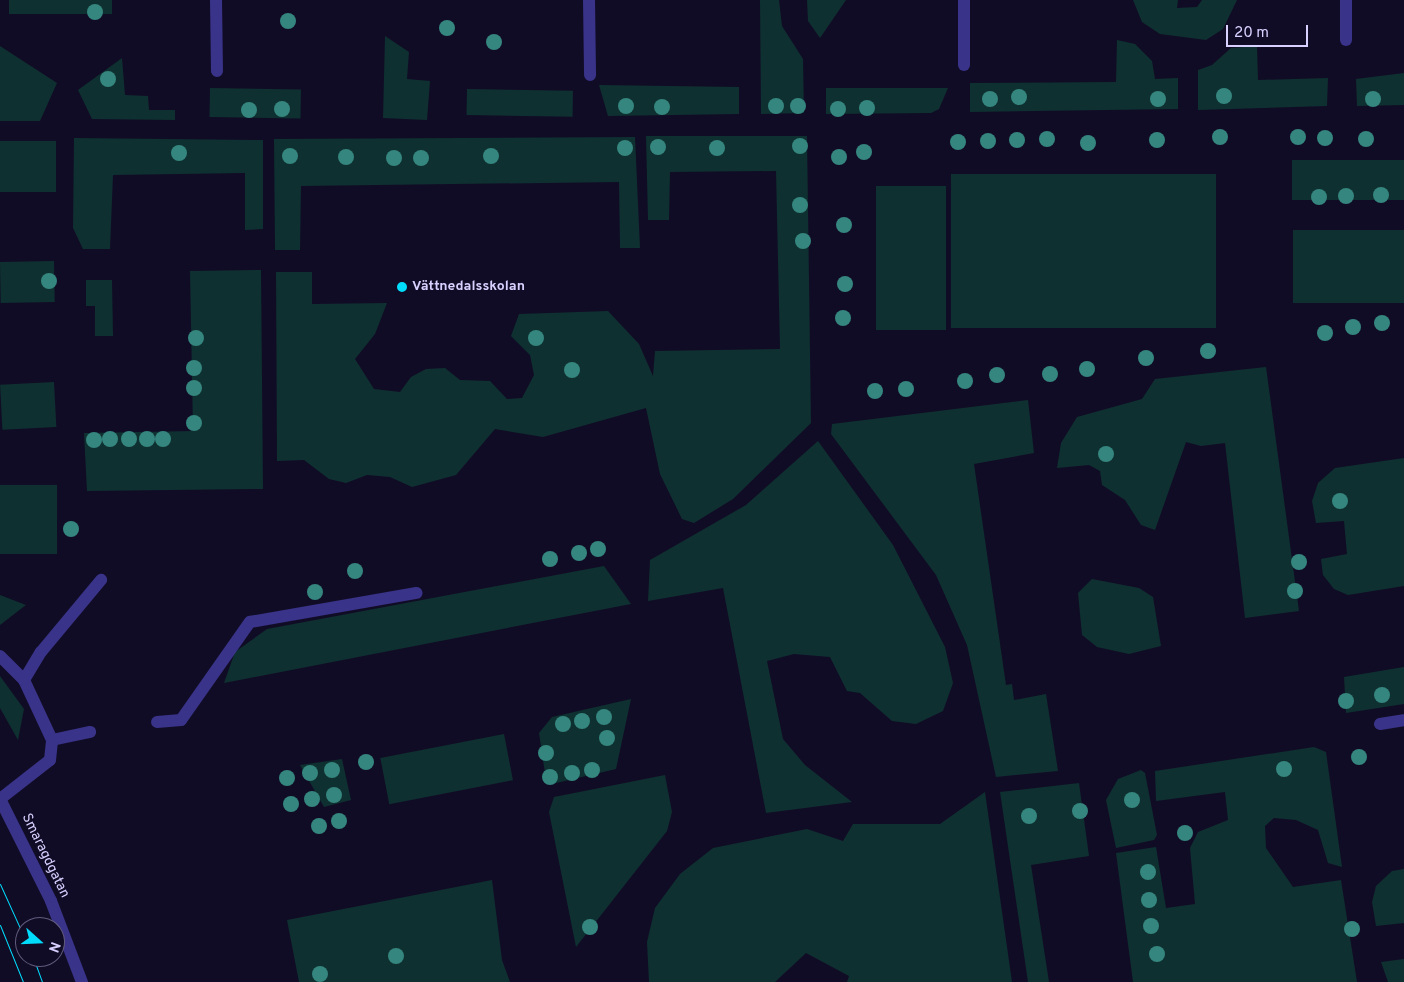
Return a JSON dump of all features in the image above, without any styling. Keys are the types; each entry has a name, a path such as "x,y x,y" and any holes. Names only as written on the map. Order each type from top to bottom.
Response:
{"street":[{"path":"216,0 217,71"},
{"path":"590,0 590,75"},
{"path":"964,0 964,65"},
{"path":"1346,0 1346,40"},
{"path":"24,680 47,644 101,580"},
{"path":"157,722 181,720 250,622 417,593"},
{"path":"0,656 24,680 52,740 50,760 0,799"},
{"path":"1380,724 1404,720"},
{"path":"52,740 90,732"},
{"name":"Smaragdgatan","path":"0,799 50,901 82,982"}],"green space":[{"path":"9,0 112,0 112,14 9,14"},
{"path":"760,0 779,0 782,26 803,59 804,113 761,114"},
{"path":"807,0 846,0 820,38 808,21"},
{"path":"1133,0 1178,0 1177,8 1197,7 1202,0 1237,0 1223,29 1206,40 1160,34 1142,22"},
{"path":"385,36 409,52 407,79 430,81 427,120 383,118"},
{"path":"1117,40 1135,44 1152,61 1155,79 1178,78 1178,109 970,112 970,83 1116,82"},
{"path":"0,46 57,83 40,121 0,121"},
{"path":"1257,46 1258,80 1328,78 1327,106 1198,110 1198,70 1212,65 1231,48"},
{"path":"122,58 125,95 148,96 149,110 175,110 175,120 92,119 78,90"},
{"path":"1404,73 1404,105 1357,106 1356,79"},
{"path":"599,85 739,87 739,114 608,116"},
{"path":"210,88 301,90 300,119 209,117"},
{"path":"826,88 948,88 939,109 931,113 826,114"},
{"path":"467,89 573,91 573,117 467,115"},
{"path":"646,136 807,136 811,423 733,499 694,523 682,519 660,474 646,408 543,437 495,429 456,475 412,487 390,477 367,475 346,483 329,479 304,460 277,461 276,272 312,272 312,304 387,303 375,334 355,359 374,389 400,392 411,377 426,369 445,368 460,380 490,381 507,399 522,398 534,375 530,355 511,336 519,314 608,311 639,344 653,376 655,351 780,349 776,171 670,172 669,220 648,220"},
{"path":"635,137 640,248 620,248 619,182 301,186 300,250 275,250 274,139"},
{"path":"74,138 263,140 263,229 245,230 245,173 113,175 110,249 83,249 73,228"},
{"path":"0,141 56,141 56,192 0,192"},
{"path":"1292,160 1404,160 1404,200 1292,200"},
{"path":"951,174 1216,174 1216,328 951,328"},
{"path":"876,186 946,186 946,330 876,330"},
{"path":"1293,230 1404,230 1404,303 1293,303"},
{"path":"54,261 55,302 1,303 0,262"},
{"path":"261,270 263,489 87,491 84,433 193,431 190,271"},
{"path":"86,280 112,280 113,336 95,336 95,306 86,306"},
{"path":"1266,367 1299,611 1245,618 1225,443 1201,446 1186,442 1155,530 1141,525 1125,500 1102,485 1100,471 1089,465 1057,468 1061,443 1077,417 1142,399 1155,379"},
{"path":"54,382 56,427 2,430 0,385"},
{"path":"1028,400 1034,453 974,464 1006,685 1012,684 1014,700 1046,694 1058,771 996,777 967,645 936,575 831,434 832,424"},
{"path":"818,441 893,545 945,647 953,683 943,711 916,724 892,721 860,693 847,691 830,657 794,654 767,661 783,739 805,765 852,802 766,813 723,588 648,601 650,560 746,505"},
{"path":"1404,458 1404,586 1348,595 1334,589 1323,575 1321,559 1347,554 1344,521 1316,523 1312,501 1318,483 1335,468"},
{"path":"0,485 57,485 57,554 0,554"},
{"path":"604,566 631,604 224,683 235,652 267,629"},
{"path":"1092,579 1139,588 1153,597 1161,646 1129,654 1097,647 1082,635 1078,593"},
{"path":"0,595 26,605 0,625"},
{"path":"1404,667 1404,704 1346,713 1344,677"},
{"path":"0,676 24,709 18,740 0,708"},
{"path":"631,699 616,769 552,784 546,780 539,733 552,717"},
{"path":"504,734 513,780 389,804 380,758"},
{"path":"1314,747 1326,752 1342,867 1328,863 1318,830 1296,820 1274,818 1265,826 1266,848 1293,887 1341,880 1357,982 1133,982 1116,853 1156,847 1166,908 1195,904 1190,848 1198,832 1228,820 1225,792 1156,801 1155,771"},
{"path":"342,759 351,800 324,807 300,765"},
{"path":"1141,770 1145,773 1157,835 1154,840 1116,848 1106,800 1118,779"},
{"path":"665,775 672,812 667,831 576,947 549,812 554,797"},
{"path":"1079,783 1089,856 1031,865 1049,982 1028,982 1000,792"},
{"path":"985,792 1012,982 847,982 849,976 806,953 775,982 649,982 647,942 655,908 680,874 713,848 807,829 843,841 853,824 940,824"},
{"path":"1404,869 1404,923 1376,926 1372,902 1376,886 1392,871"},
{"path":"492,880 502,960 510,982 299,982 287,920"},
{"path":"1404,959 1404,982 1388,982 1381,962"}],"tram line":[{"path":"0,884 15,917"},
{"path":"0,925 23,982"},
{"path":"37,967 42,982"}],"place":[{"name":"Vättnedalsskolan","path":"402,287"}]}
